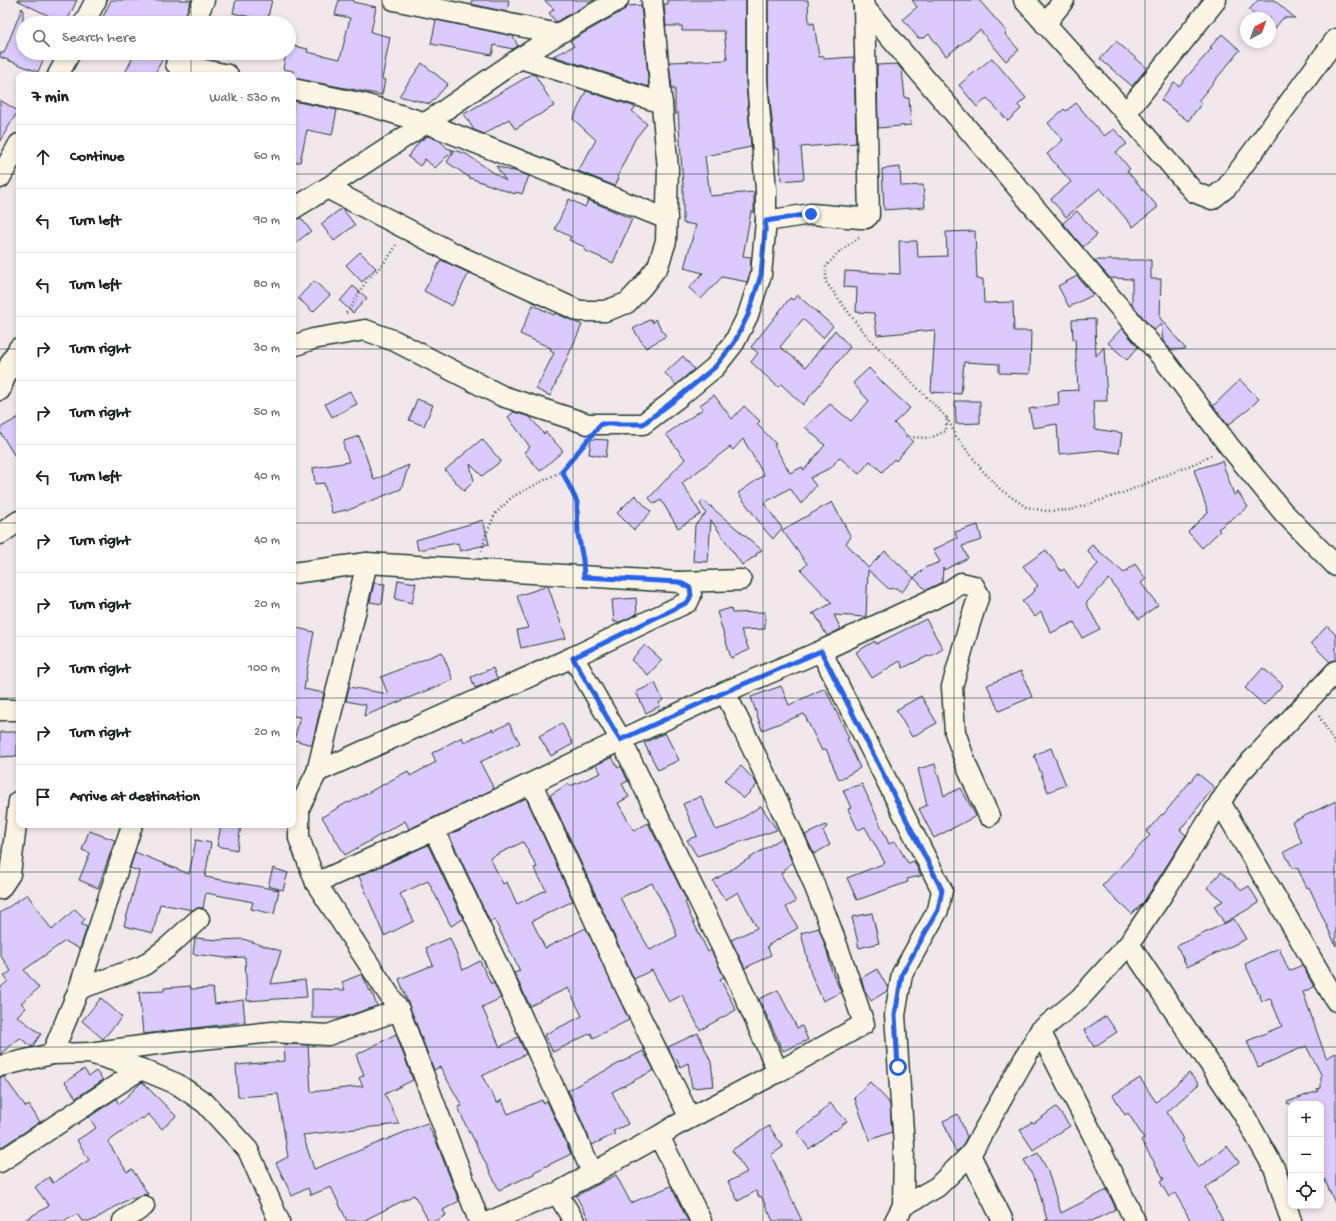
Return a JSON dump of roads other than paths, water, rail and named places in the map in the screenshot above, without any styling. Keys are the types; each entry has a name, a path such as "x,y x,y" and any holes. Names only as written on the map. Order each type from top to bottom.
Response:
{"street":[{"path":"88,16 96,0"},
{"path":"197,16 204,0"},
{"path":"394,0 558,34"},
{"path":"296,204 327,188 426,123 520,58 558,34 618,0"},
{"path":"327,188 457,255 579,311 605,311 627,303 642,287 658,266 666,241 668,169 652,0"},
{"path":"296,345 313,339 365,330 396,341 502,396 588,424 643,424 715,367 734,343 748,315 761,275 766,221 766,190 757,81 757,0"},
{"path":"1024,0 1126,113 1194,192 1212,199 1227,187 1329,57 1336,39"},
{"path":"1045,24 1064,0"},
{"path":"1126,113 1216,0"},
{"path":"766,221 811,214 860,218 866,218 869,215 864,4"},
{"path":"864,4 1165,361 1229,446 1283,512 1336,566"},
{"path":"520,58 662,104"},
{"path":"60,72 66,60"},
{"path":"175,64 214,72"},
{"path":"296,90 364,104 426,123 667,219"},
{"path":"0,178 16,149"},
{"path":"0,390 10,364 16,353"},
{"path":"0,395 16,385"},
{"path":"0,534 16,524"},
{"path":"367,563 317,772 299,808 299,838 316,884 399,1010 480,1221"},
{"path":"296,573 367,563 679,582 741,580"},
{"path":"317,772 573,658 688,602 691,595 690,588 679,582"},
{"path":"316,884 532,784 620,740 725,692 821,651 948,592 961,583 974,586 980,595 969,626 952,687 955,732 967,767 989,816"},
{"path":"821,651 942,890 938,910 902,974 895,1015 904,1146 899,1213"},
{"path":"573,658 620,740 736,976 778,1072"},
{"path":"899,1213 937,1187 970,1155 1040,1031 1080,998 1129,944 1239,774 1336,671"},
{"path":"491,1221 557,1193 659,1136 674,1126 778,1072 864,1024 838,946 803,857 725,692"},
{"path":"0,710 16,710"},
{"path":"532,784 621,978 690,1118"},
{"path":"1220,802 1336,1001"},
{"path":"0,889 10,874 16,825"},
{"path":"52,1054 78,989 131,828"},
{"path":"434,830 510,992 592,1174"},
{"path":"78,989 143,966 167,948 199,919"},
{"path":"1129,944 1242,1112 1275,1170 1291,1221"},
{"path":"0,1162 133,1060 172,1042 273,1032 328,1035 399,1010"},
{"path":"1040,1031 1098,1143 1135,1221"},
{"path":"0,1066 52,1054 90,1053 133,1060 177,1084 205,1103 248,1150 279,1221"},
{"path":"659,1136 701,1221"},
{"path":"970,1155 1003,1221"},
{"path":"557,1193 574,1221"},
{"path":"123,1221 144,1206"}]}
